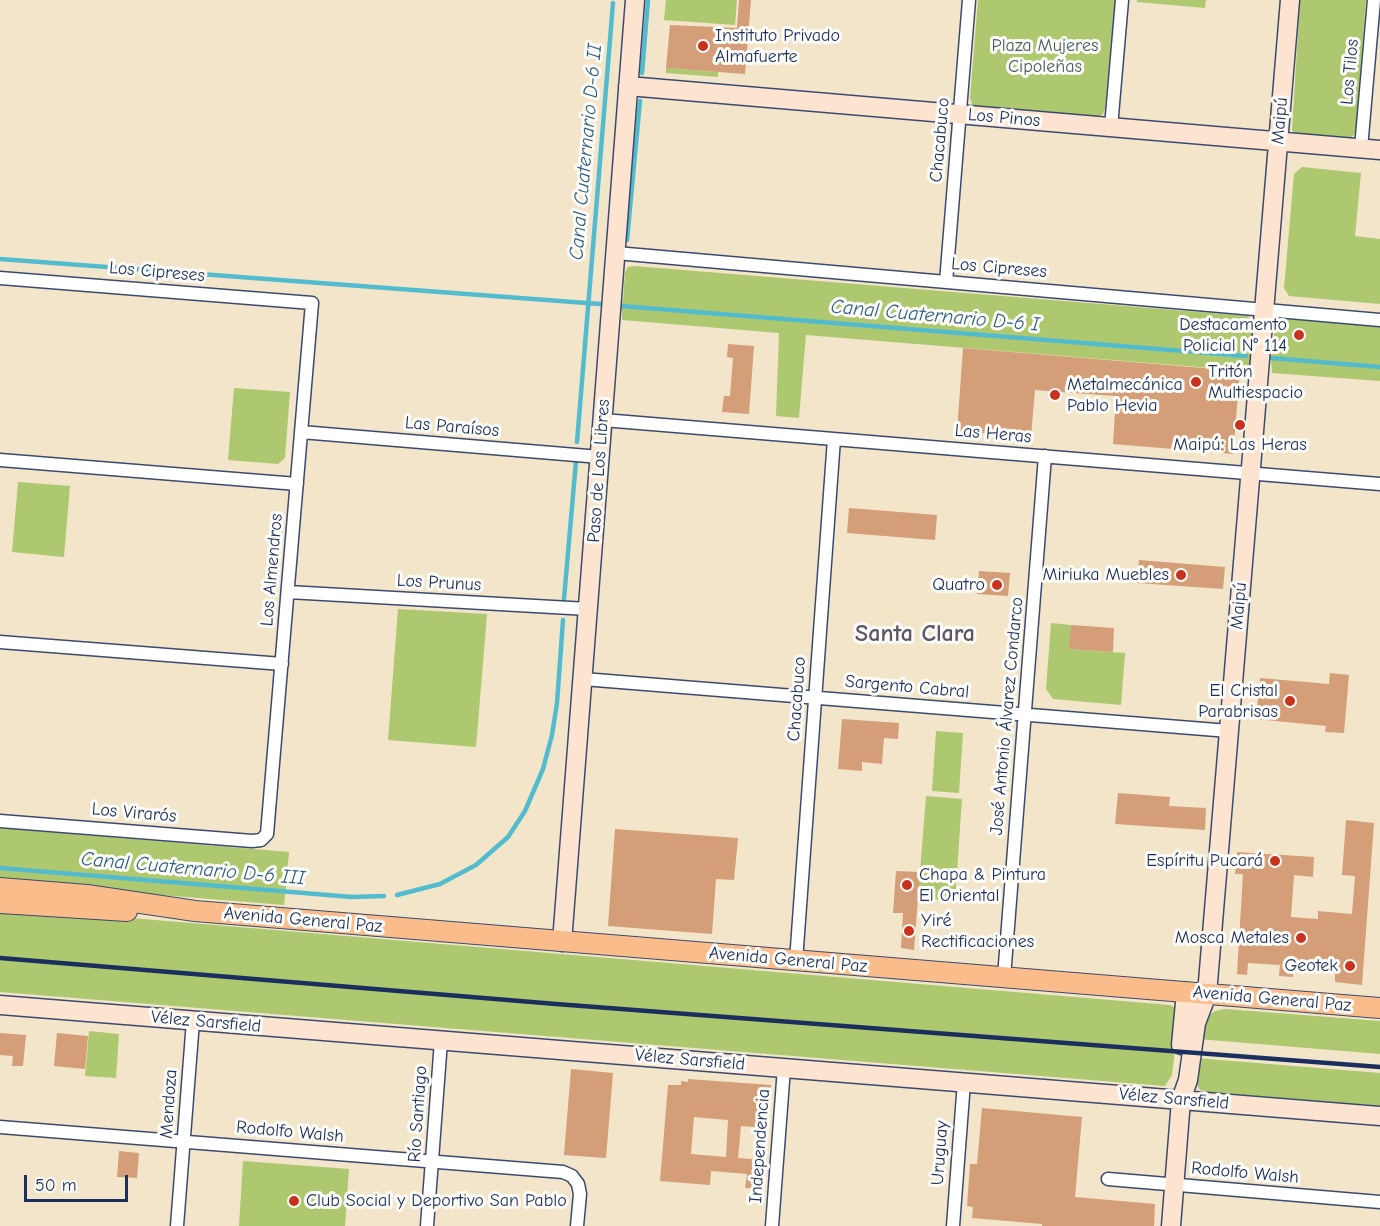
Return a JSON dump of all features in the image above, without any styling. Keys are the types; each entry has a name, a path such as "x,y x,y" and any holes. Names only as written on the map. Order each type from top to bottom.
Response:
{"main road":[{"name":"Avenida General Paz","path":"0,888 94,896 195,912"},
{"name":"Avenida General Paz","path":"0,903 110,911 195,912 1380,1008"}],"street":[{"name":"Paso de Los Libres","path":"562,942 635,0"},
{"name":"Chacabuco","path":"946,282 969,0"},
{"path":"1111,127 1122,0"},
{"name":"Maipú","path":"1182,1100 1187,1088 1196,1023 1207,994 1290,0"},
{"name":"Los Tilos","path":"1361,148 1376,14 1374,0"},
{"name":"Los Pinos","path":"628,86 1380,150"},
{"name":"Los Cipreses","path":"616,253 1380,320"},
{"name":"Los Cipreses","path":"0,278 312,303"},
{"name":"Los Almendros","path":"264,838 268,828 312,303"},
{"name":"Las Heras","path":"603,420 1380,484"},
{"name":"Las Paraísos","path":"301,432 600,457"},
{"name":"Chacabuco","path":"796,961 834,439"},
{"name":"José Antonio Álvarez Condarco","path":"1004,978 1045,456"},
{"path":"0,460 297,484"},
{"name":"Los Prunus","path":"288,592 588,609"},
{"path":"0,642 282,664"},
{"name":"Sargento Cabral","path":"583,679 1229,731"},
{"name":"Los Virarós","path":"0,821 252,841 264,838"},
{"path":"1171,1226 1182,1100 1177,1079 1186,992"},
{"name":"Vélez Sarsfield","path":"0,1005 1380,1116"},
{"name":"Mendoza","path":"177,1226 193,1021"},
{"name":"Río Santiago","path":"427,1226 441,1041"},
{"name":"Independencia","path":"772,1226 784,1068"},
{"name":"Uruguay","path":"953,1226 964,1082"},
{"name":"Rodolfo Walsh","path":"0,1127 563,1172 576,1179 580,1194 577,1226"},
{"name":"Rodolfo Walsh","path":"1108,1179 1380,1202"}],"green space":[{"path":"666,0 737,0 735,25 664,20"},
{"name":"Plaza Mujeres Cipoleñas","path":"978,0 1115,0 1103,114 1098,117 980,108 972,104 970,98"},
{"path":"1137,0 1206,0 1205,8 1137,2"},
{"path":"1300,0 1366,0 1356,130 1349,139 1295,134 1292,130"},
{"path":"666,68 718,72 718,77 666,73"},
{"path":"1302,167 1361,173 1355,236 1380,239 1380,304 1289,296 1284,288 1294,174"},
{"path":"628,267 1248,316 1254,322 1253,352 1248,371 806,335 799,418 776,416 779,333 622,320 622,311 619,311 620,301 623,301 625,272"},
{"path":"1287,319 1380,327 1380,381 1272,373 1271,358 1275,326 1278,321"},
{"path":"234,388 290,392 285,458 278,464 228,460"},
{"path":"18,482 70,486 64,557 12,552"},
{"path":"398,609 487,614 476,747 388,740"},
{"path":"1051,623 1071,625 1070,649 1125,653 1121,705 1053,699 1046,689"},
{"path":"936,731 963,733 959,793 932,791"},
{"path":"926,796 962,799 955,901 918,898"},
{"path":"0,828 289,852 284,905 0,882"},
{"path":"0,907 1170,1005 1177,1009 1179,1016 1172,1075 1165,1086 0,992"},
{"path":"1225,1009 1380,1021 1380,1054 1198,1039 1208,1016 1215,1011"},
{"path":"89,1031 119,1034 116,1078 85,1076"},
{"path":"1196,1058 1380,1073 1380,1106 1200,1090 1195,1082"},
{"name":"Club Social y Deportivo San Pablo","path":"243,1161 349,1169 345,1226 239,1226"}],"building":[{"path":"739,0 751,0 745,74 666,68 670,25 737,28"},
{"path":"728,344 754,346 749,414 722,412 724,396 730,396 733,358 727,357"},
{"path":"963,348 1240,371 1233,454 1113,444 1116,396 1035,390 1031,437 957,431"},
{"path":"849,508 937,515 935,540 847,533"},
{"name":"Miriuka Muebles","path":"1139,560 1225,567 1223,589 1137,583"},
{"name":"Quatro","path":"979,571 1010,573 1008,596 977,594"},
{"path":"1071,625 1114,628 1113,652 1069,649"},
{"name":"El Cristal Parabrisas","path":"1330,673 1349,675 1344,733 1325,732 1326,726 1256,719 1260,678 1329,684"},
{"path":"842,719 899,723 898,739 884,738 882,764 862,762 862,771 838,769"},
{"path":"1118,793 1170,797 1169,806 1206,808 1205,830 1115,824"},
{"path":"1346,820 1374,823 1362,985 1335,982 1335,972 1314,970 1315,968 1293,967 1293,977 1279,976 1280,965 1248,963 1247,975 1237,974 1243,874 1235,874 1237,852 1314,857 1313,877 1294,875 1291,917 1318,919 1318,911 1352,914 1355,876 1342,875"},
{"path":"615,829 738,838 734,880 716,879 712,934 608,926"},
{"name":"Chapa & Pintura El Oriental","path":"896,871 920,872 914,950 901,948 903,913 893,913"},
{"path":"0,1033 26,1035 23,1066 12,1066 13,1056 0,1055"},
{"path":"57,1033 88,1036 85,1069 54,1066"},
{"path":"571,1069 613,1073 606,1158 564,1155"},
{"path":"688,1079 771,1085 768,1128 741,1126 738,1158 765,1160 763,1189 745,1188 747,1174 711,1171 710,1185 660,1181 668,1085 681,1085 681,1081 688,1082","holes":["694,1117 728,1120 726,1157 691,1154"]},
{"path":"982,1108 1082,1117 1075,1197 1155,1204 1154,1226 1042,1226 1042,1224 972,1218 973,1207 967,1206 970,1164 977,1164"},
{"path":"119,1151 139,1153 137,1178 117,1177"}],"waterway":[{"path":"642,73 648,0"},
{"name":"Canal Cuaternario D-6 II","path":"577,442 613,3"},
{"path":"627,240 640,101"},
{"path":"0,259 600,304"},
{"name":"Canal Cuaternario D-6 I","path":"621,306 1246,356"},
{"name":"Canal Cuaternario D-6 I","path":"1271,358 1380,367"},
{"name":"Canal Cuaternario D-6 III","path":"564,599 576,461"},
{"name":"Canal Cuaternario D-6 III","path":"397,895 440,884 476,865 508,837 525,811 543,769 552,735 557,703 563,620"},
{"name":"Canal Cuaternario D-6 III","path":"0,868 352,897 384,896"}],"railway":[{"path":"0,958 556,1004 1380,1067"}],"place":[{"name":"Instituto Privado Almafuerte","path":"703,46"},
{"name":"Destacamento Policial N° 114","path":"1299,335"},
{"name":"Tritón Multiespacio","path":"1196,382"},
{"name":"Metalmecánica Pablo Hevia","path":"1055,395"},
{"name":"Maipú: Las Heras","path":"1240,425"},
{"name":"Miriuka Muebles","path":"1181,575"},
{"name":"Quatro","path":"997,585"},
{"name":"El Cristal Parabrisas","path":"1290,701"},
{"name":"Espíritu Pucará","path":"1275,861"},
{"name":"Chapa & Pintura El Oriental","path":"907,885"},
{"name":"Yiré Rectificaciones","path":"909,931"},
{"name":"Mosca Metales","path":"1301,938"},
{"name":"Geotek","path":"1350,966"},
{"name":"Club Social y Deportivo San Pablo","path":"294,1201"}],"district":[{"name":"Santa Clara","path":"915,634"}]}
